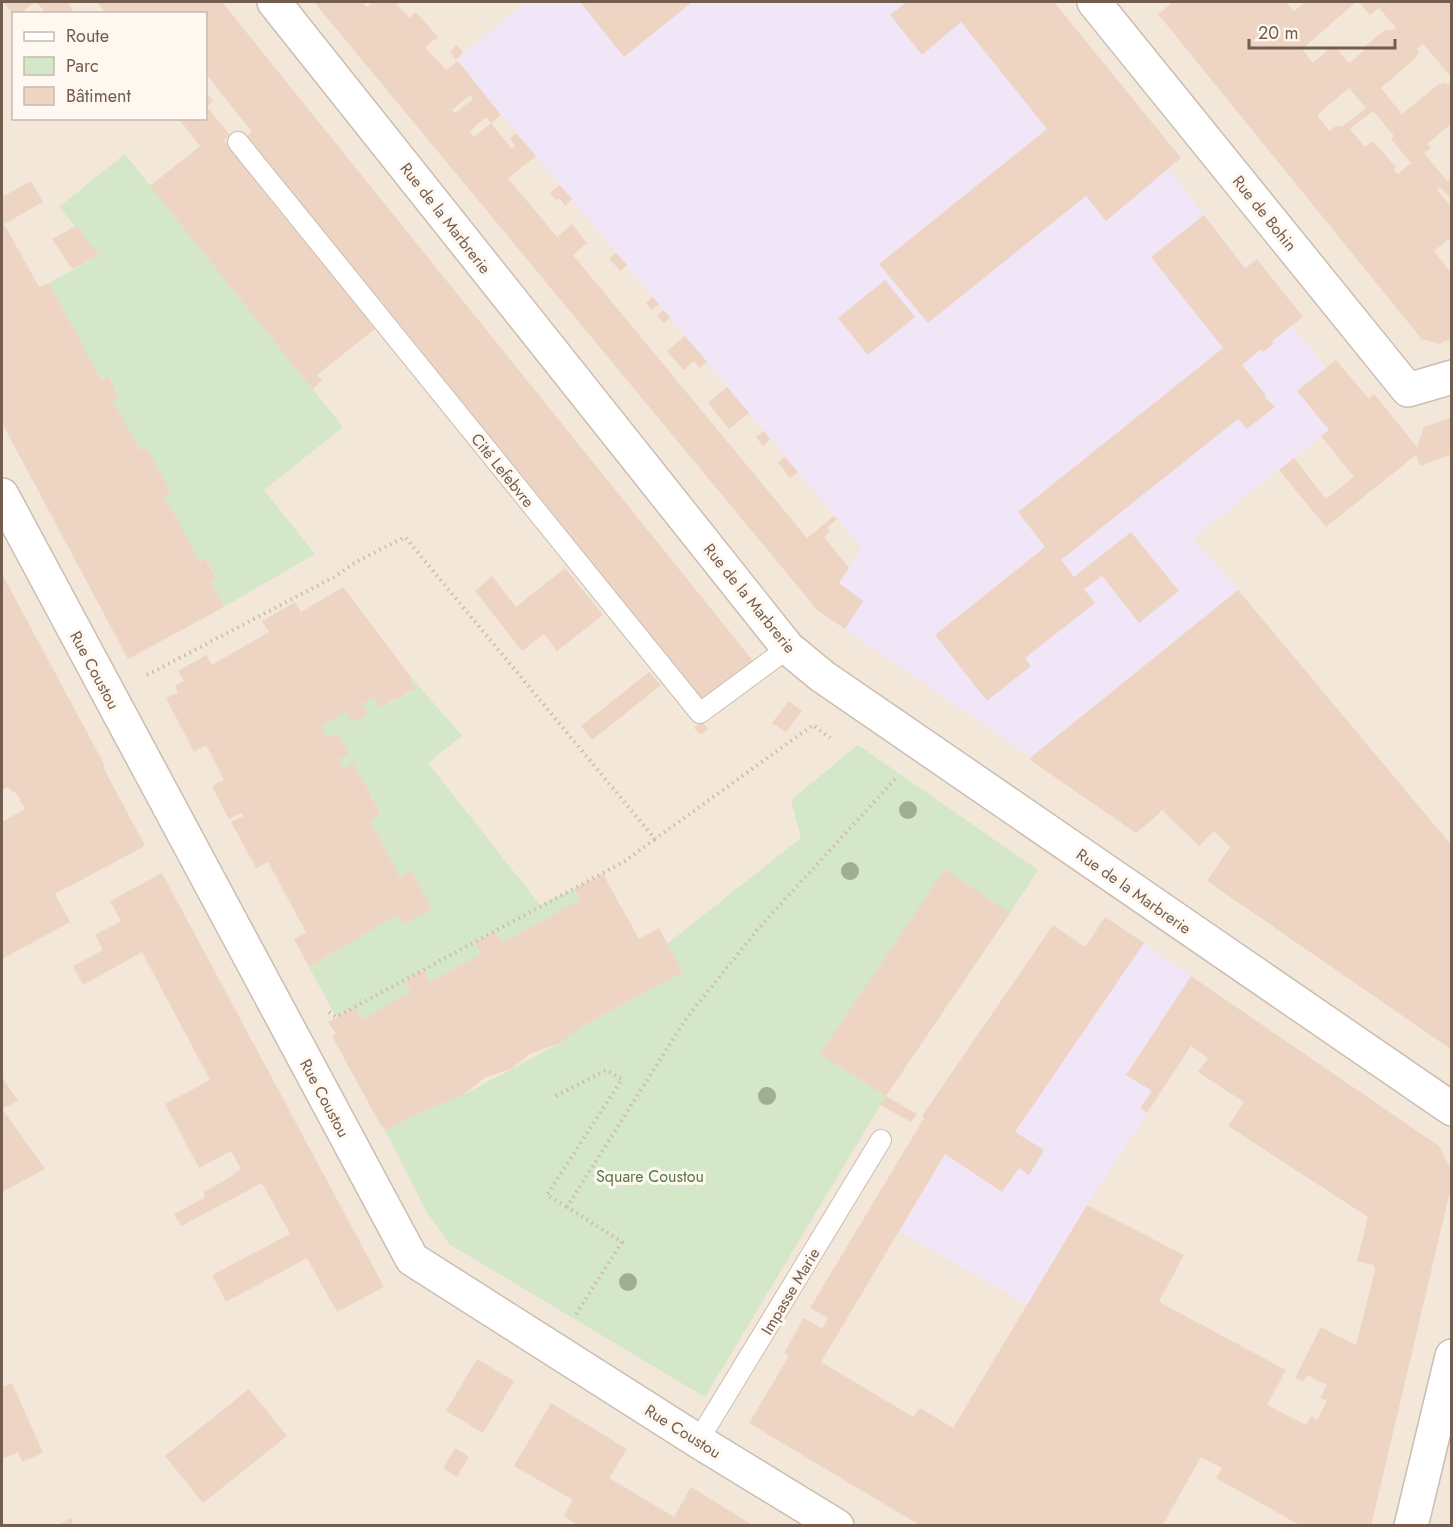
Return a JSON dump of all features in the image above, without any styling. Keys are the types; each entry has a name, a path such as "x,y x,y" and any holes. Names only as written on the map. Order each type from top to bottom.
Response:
{"street":[{"name":"Rue de la Marbrerie","path":"274,2 788,648 822,676 1452,1109"},
{"name":"Rue de Bohin","path":"1094,2 1408,390 1452,377"},
{"name":"Rue Coustou","path":"2,495 412,1258 698,1441 837,1526"},
{"path":"1411,1526 1452,1356"}],"lane":[{"name":"Cité Lefebvre","path":"238,142 699,713 788,648"},
{"name":"Impasse Marie","path":"698,1441 881,1140"}],"path":[{"path":"108,694 176,661 405,537 655,839"},
{"path":"327,1010 336,1017 610,870 813,724 830,738"},
{"path":"567,1207 685,1020 757,930 900,774 920,744"},
{"path":"555,1096 606,1070 622,1079 547,1195 621,1242 556,1351"}],"shaded area":[{"path":"2,2 1451,2 1451,1525 2,1525"},
{"path":"525,2 1054,2 1181,158 1169,169 1245,267 1257,259 1303,317 1292,326 1358,407 1193,538 1238,590 1031,757 818,611 862,549 456,60"},
{"path":"1105,917 1223,998 1087,1205 1027,1305 899,1231 956,1137"}],"green space":[{"path":"125,154 343,427 264,490 315,554 224,607 211,583 217,579 207,559 200,562 164,496 171,492 147,448 141,451 112,400 119,396 108,376 101,380 49,283 99,255 59,207"},
{"path":"412,678 462,736 428,763 540,905 574,889 580,900 501,943 495,932 475,942 481,954 430,982 424,970 405,980 411,992 362,1019 356,1007 336,1017 309,967 397,915 404,925 432,909 411,870 400,877 370,820 381,813 353,764 343,769 338,760 349,754 338,733 327,738 321,726 347,712 353,722 368,714 362,704 374,697 380,708 414,690 409,679"},
{"name":"Square Coustou","path":"858,745 1038,870 1010,913 945,870 820,1054 886,1096 705,1397 449,1244 425,1209 385,1130 463,1095 560,1043 581,1027 683,972 667,944 801,838 791,800"}],"building":[{"path":"3,2 35,2 22,12 12,13"},
{"path":"36,2 68,2 73,12 45,12"},
{"path":"97,2 222,2 754,662 701,704 246,137 252,132 207,75 207,12 105,12"},
{"path":"314,2 362,2 367,7 374,2 395,2 409,18 416,12 438,37 425,47 446,70 458,61 501,115 491,123 512,149 515,146 510,138 516,133 536,156 508,178 557,237 572,224 587,243 573,255 807,538 834,516 837,519 827,528 830,532 824,537 849,568 839,583 863,601 845,629 818,611","holes":["470,95 473,99 455,113 452,110","486,117 491,123 474,137 470,131"]},
{"path":"580,2 692,2 624,57"},
{"path":"907,2 1054,2 1181,158 1106,221 1086,196 928,323 879,264 1047,129 961,22 922,55 890,15"},
{"path":"1173,2 1286,2 1294,11 1306,2 1356,2 1302,49 1313,63 1334,45 1349,63 1385,30 1397,29 1379,8 1370,15 1359,2 1452,2 1452,78 1423,44 1417,49 1419,52 1417,57 1381,88 1402,114 1439,84 1446,83 1447,85 1452,81 1452,123 1427,144 1431,148 1424,153 1447,181 1452,178 1452,200 1440,187 1437,190 1452,207 1452,243 1448,239 1434,251 1452,274 1452,339 1441,344 1420,339 1158,14","holes":["1349,88 1366,108 1343,126 1336,126 1329,131 1317,115","1373,111 1394,136 1391,139 1411,163 1398,174 1394,170 1396,167 1373,141 1365,147 1350,129"]},
{"path":"457,45 463,53 456,60 450,51"},
{"path":"207,92 213,101 207,107"},
{"path":"207,107 230,135 224,140 375,329 317,375 322,381 312,389 150,186 200,146 180,120 207,120"},
{"path":"31,181 43,202 4,224 39,287 49,283 101,380 108,376 119,397 112,400 141,451 147,448 171,492 164,496 200,562 206,559 217,579 211,583 224,607 128,659 2,423 2,197"},
{"path":"560,185 572,199 565,206 559,198 556,200 550,193"},
{"path":"1204,215 1245,268 1257,259 1303,317 1272,341 1274,344 1263,352 1261,349 1242,365 1275,407 1247,429 1238,419 1061,560 1074,577 1131,532 1179,591 1139,623 1102,576 1084,589 1095,603 1025,658 1031,666 987,701 935,635 1045,547 1018,512 1223,348 1151,257"},
{"path":"76,226 99,255 72,269 52,239"},
{"path":"616,253 627,265 620,271 609,258"},
{"path":"885,280 915,317 868,355 838,318"},
{"path":"653,297 659,304 652,310 646,303"},
{"path":"664,310 670,318 664,323 657,316"},
{"path":"685,336 707,362 700,368 694,361 683,370 667,351"},
{"path":"1336,360 1369,399 1374,394 1417,447 1424,427 1452,417 1452,454 1420,466 1416,455 1326,527 1279,470 1294,458 1326,499 1354,477 1321,436 1329,430 1297,391"},
{"path":"727,387 749,413 729,429 708,403"},
{"path":"764,431 770,439 763,446 756,437"},
{"path":"785,457 798,472 790,478 778,462"},
{"path":"565,568 603,615 557,651 544,634 522,651 475,591 492,576 516,607"},
{"path":"2,574 105,766 103,767 145,846 55,894 70,922 2,959 2,822 25,809 16,793 8,787 2,790"},
{"path":"343,587 412,678 409,679 415,689 379,708 374,697 362,704 368,714 352,722 347,712 321,726 327,738 338,733 349,754 338,760 343,769 353,763 381,814 370,820 400,877 411,870 432,909 404,925 397,915 309,967 294,939 306,932 268,862 256,868 231,822 244,816 241,813 229,819 212,786 224,780 206,745 194,752 166,698 178,692 175,686 184,681 178,671 206,655 212,665 269,632 262,621 295,602 301,612"},
{"path":"1238,590 1452,846 1452,1050 1207,881 1230,847 1214,831 1199,846 1163,811 1165,808 1136,833 1030,760"},
{"path":"649,672 661,685 592,740 581,726"},
{"path":"789,701 802,711 786,732 772,723"},
{"path":"702,721 708,729 701,735 694,728"},
{"path":"945,869 1010,913 886,1096 820,1054"},
{"path":"162,873 384,1287 337,1312 307,1258 226,1302 212,1275 290,1234 262,1183 181,1226 174,1214 204,1198 204,1192 241,1169 231,1151 199,1168 165,1104 210,1080 142,952 83,985 73,966 103,950 95,935 121,921 110,901"},
{"path":"603,874 639,939 659,928 683,972 581,1027 560,1043 530,1054 511,1069 484,1078 463,1095 385,1130 332,1036 336,1034 328,1022 356,1007 362,1019 411,992 405,980 424,970 430,982 481,954 475,942 495,932 501,943 580,900 574,889"},
{"path":"1105,917 1144,943 1015,1132 1044,1150 1029,1175 1019,1168 1002,1192 945,1154 821,1362 913,1417 920,1408 953,1428 1087,1205 1184,1255 1159,1302 1286,1370 1267,1405 1306,1425 1311,1416 1317,1420 1327,1401 1320,1398 1327,1385 1307,1375 1303,1382 1295,1378 1321,1327 1356,1345 1375,1270 1373,1265 1357,1261 1368,1217 1228,1126 1244,1102 1198,1072 1208,1058 1191,1046 1147,1113 1140,1108 1152,1091 1126,1075 1191,976 1439,1146 1452,1171 1452,1183 1371,1526 1301,1526 1216,1478 1222,1468 1201,1457 1162,1526 921,1526 749,1423 789,1356 784,1353 804,1318 822,1329 828,1318 810,1308 924,1118 922,1116 1053,925 1085,947"},
{"path":"2,1077 18,1101 2,1109"},
{"path":"886,1096 917,1114 911,1122 880,1105"},
{"path":"2,1109 45,1169 2,1192"},
{"path":"477,1359 514,1381 483,1433 446,1411"},
{"path":"12,1383 43,1453 22,1462 18,1452 2,1459 2,1387"},
{"path":"249,1389 287,1436 203,1503 165,1456"},
{"path":"551,1403 627,1449 609,1478 674,1517 691,1487 754,1526 579,1526 564,1516 573,1500 514,1466"},
{"path":"455,1448 469,1457 457,1477 443,1468"},
{"path":"71,1518 74,1526 56,1526 62,1523"}]}
